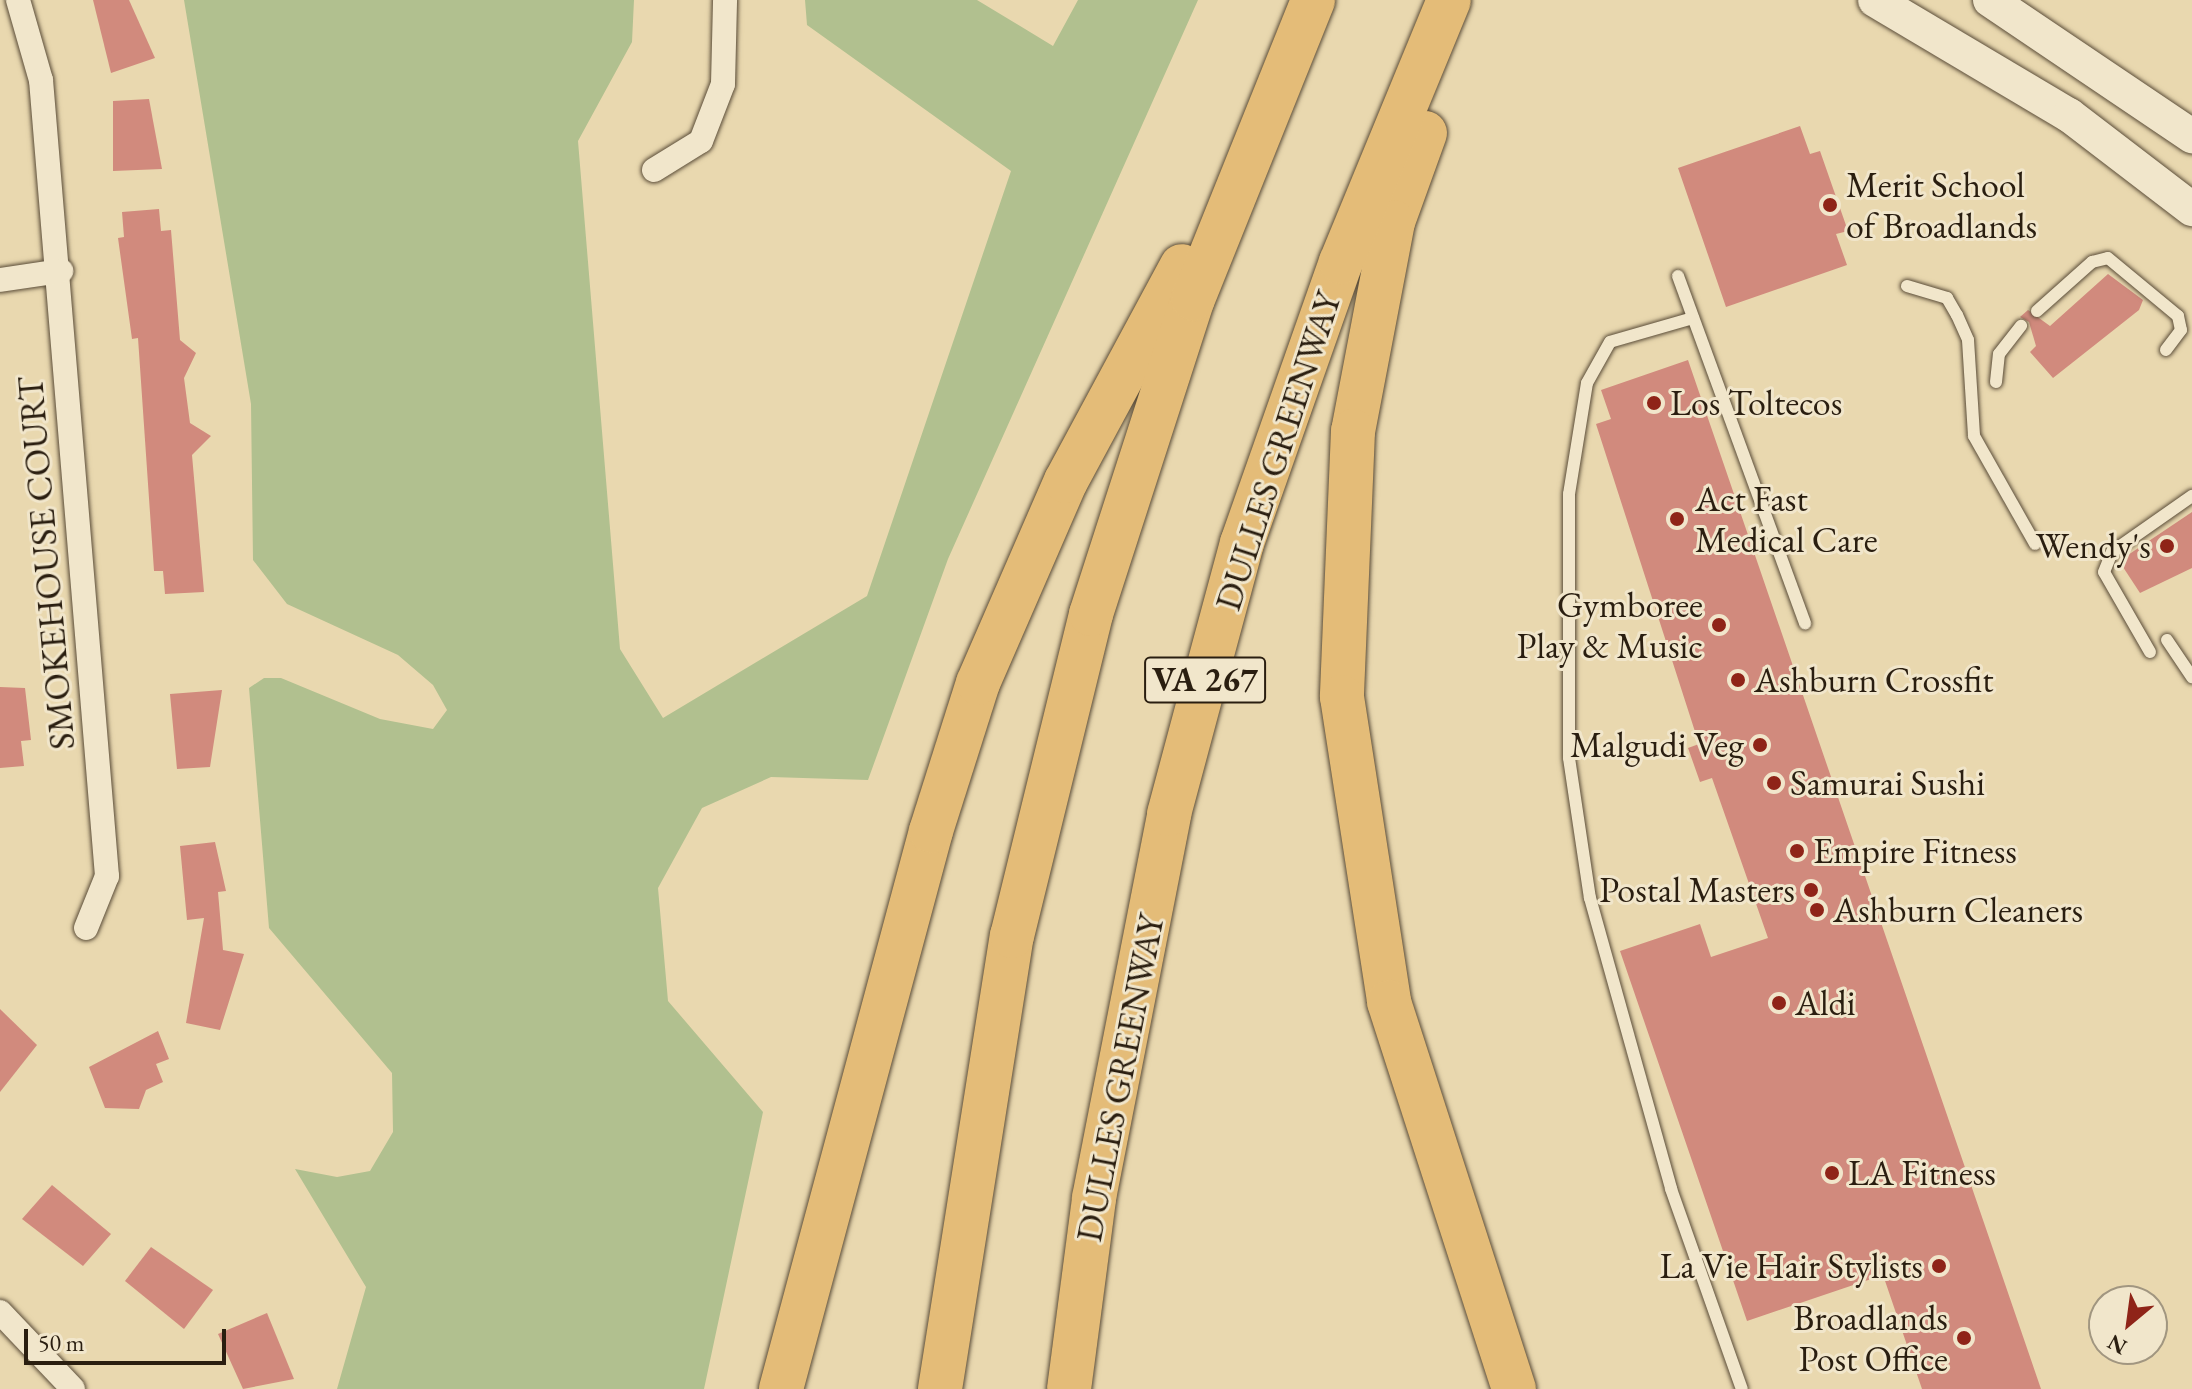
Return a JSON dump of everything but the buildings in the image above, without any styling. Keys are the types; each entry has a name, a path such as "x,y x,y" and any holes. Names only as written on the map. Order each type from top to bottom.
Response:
{"highway":[{"path":"940,1389 981,1099 1049,774 1139,456 1265,113 1313,0"},
{"name":"DULLES GREENWAY","path":"1069,1389 1094,1198 1169,814 1217,634 1341,262 1449,0"},
{"path":"1469,0 1393,222 1366,345 1346,485 1342,697 1389,1002 1514,1389"},
{"path":"781,1389 978,683 1066,481 1265,113"}],"main road":[{"path":"1875,0 2069,115 2192,209"},
{"path":"1990,0 2192,136"}],"street":[{"name":"SMOKEHOUSE COURT","path":"18,0 41,80 61,271 107,876 86,928"},
{"path":"654,170 701,141 723,84 725,0"},
{"path":"0,280 61,271"},
{"path":"0,1312 73,1389"}],"lane":[{"path":"2037,311 2092,262 2108,258 2178,316 2181,330 2166,350"},
{"path":"1678,276 1805,623"},
{"path":"1907,286 1947,298 1957,315 1968,340 1974,436 2035,544"},
{"path":"1693,318 1610,342 1587,383 1569,494 1569,758 1590,898 1671,1189 1742,1389"},
{"path":"1996,382 1999,354 2021,326"},
{"path":"2150,652 2104,572 2112,552 2192,496"},
{"path":"2167,640 2192,677"}],"green space":[{"path":"184,0 634,0 632,42 578,141 620,649 663,718 867,596 1011,171 807,25 805,0 977,0 1053,46 1078,0 1198,0 948,559 868,780 771,777 702,808 658,888 668,1001 763,1112 704,1389 337,1389 366,1287 295,1169 337,1177 370,1171 393,1132 392,1073 269,928 249,688 264,678 281,678 380,719 433,729 447,710 433,685 398,655 287,604 253,560 251,404"}],"place":[{"name":"Merit School of Broadlands","path":"1830,205"},
{"name":"Los Toltecos","path":"1654,403"},
{"name":"Act Fast Medical Care","path":"1677,519"},
{"name":"Wendy's","path":"2167,546"},
{"name":"Gymboree Play & Music","path":"1719,625"},
{"name":"Ashburn Crossfit","path":"1738,680"},
{"name":"Malgudi Veg","path":"1760,745"},
{"name":"Samurai Sushi","path":"1774,783"},
{"name":"Empire Fitness","path":"1797,851"},
{"name":"Postal Masters","path":"1811,890"},
{"name":"Ashburn Cleaners","path":"1817,910"},
{"name":"Aldi","path":"1779,1003"},
{"name":"LA Fitness","path":"1832,1173"},
{"name":"La Vie Hair Stylists","path":"1939,1266"},
{"name":"Broadlands Post Office","path":"1964,1338"}]}
